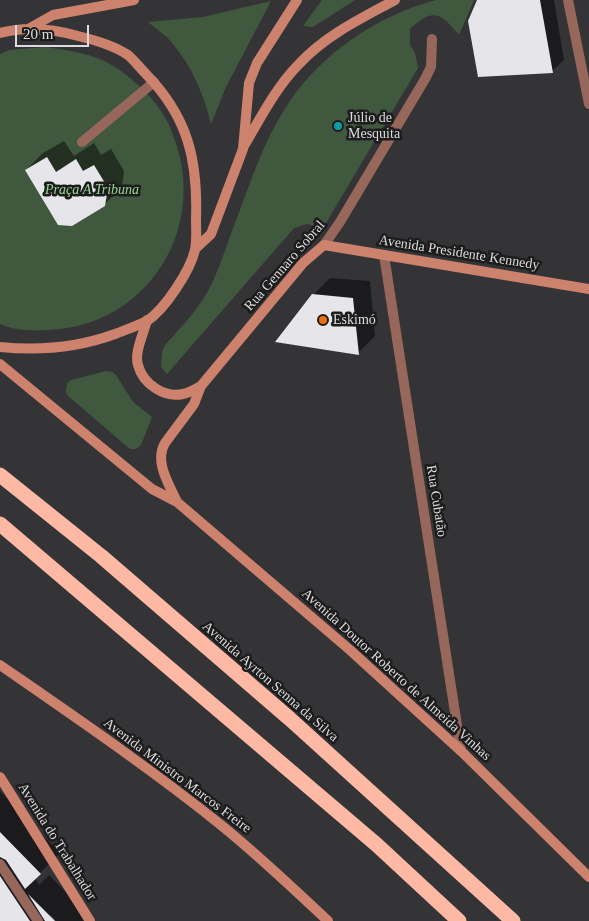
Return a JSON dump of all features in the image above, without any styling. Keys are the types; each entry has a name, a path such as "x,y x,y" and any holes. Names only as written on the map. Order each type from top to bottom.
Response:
{"highway":[{"name":"Avenida Ayrton Senna da Silva","path":"0,475 101,556 283,713 513,921"},
{"path":"0,524 377,845 459,921"}],"main road":[{"path":"30,28 53,15 134,0"},
{"path":"243,149 249,83 257,63 297,0"},
{"path":"195,249 211,234 243,149 276,93 300,63 327,39 359,19 396,0"},
{"path":"0,33 30,28 60,31 102,42 128,55 170,102 184,129 194,168 196,204 195,249 187,271 172,295 147,320 94,342 63,348 32,350 0,347"},
{"name":"Avenida Presidente Kennedy","path":"324,245 589,288"},
{"name":"Rua Gennaro Sobral","path":"177,502 162,467 162,448 194,404 201,386 303,263 324,245"},
{"path":"147,320 138,352 138,365 151,386 166,394 184,394 201,386"},
{"path":"0,364 152,489 177,502"},
{"name":"Avenida Doutor Roberto de Almeida Vinhas","path":"177,502 350,650 460,750 589,877"},
{"name":"Avenida Ministro Marcos Freire","path":"0,665 125,752 201,810 259,858 328,921"},
{"name":"Avenida do Trabalhador","path":"0,776 90,921"}],"street":[{"path":"568,0 589,104"},
{"name":"Rua Gennaro Sobral","path":"324,245 340,222 431,67 432,39"},
{"path":"82,142 154,82"},
{"name":"Rua Cubatão","path":"384,255 460,750"},
{"path":"0,864 38,921"}],"green space":[{"path":"322,0 355,0 313,27 303,26"},
{"path":"436,0 474,0 459,35 442,18 431,15 410,29 410,45 415,53 418,68 323,228 307,224 294,228 167,374 161,367 162,352 165,345 193,313 208,292 253,175 278,120 286,107 315,70 351,40 392,16"},
{"path":"271,1 226,87 211,124 205,102 186,61 170,40 148,22 203,17"},
{"name":"Praça A Tribuna","path":"46,47 84,54 110,64 146,92 163,113 174,138 182,170 183,203 177,234 164,262 145,287 121,307 93,321 60,329 30,330 7,327 0,324 0,54 9,50"},
{"path":"106,371 116,375 133,402 152,417 141,445 136,449 130,449 68,396 66,392 67,383 71,380"}],"building":[{"path":"477,0 540,0 553,73 478,77 468,21"},
{"path":"47,157 56,172 76,159 83,171 94,165 108,188 105,206 72,226 58,225 25,170"},
{"name":"Eskimó","path":"312,294 353,298 359,355 275,342"},
{"path":"0,832 41,874 25,889 6,860 0,857"},
{"path":"0,876 30,921 0,921"},
{"path":"28,894 55,921 45,921"}],"place":[{"name":"Júlio de Mesquita","path":"338,126"},
{"name":"Eskimó","path":"323,320"}]}
